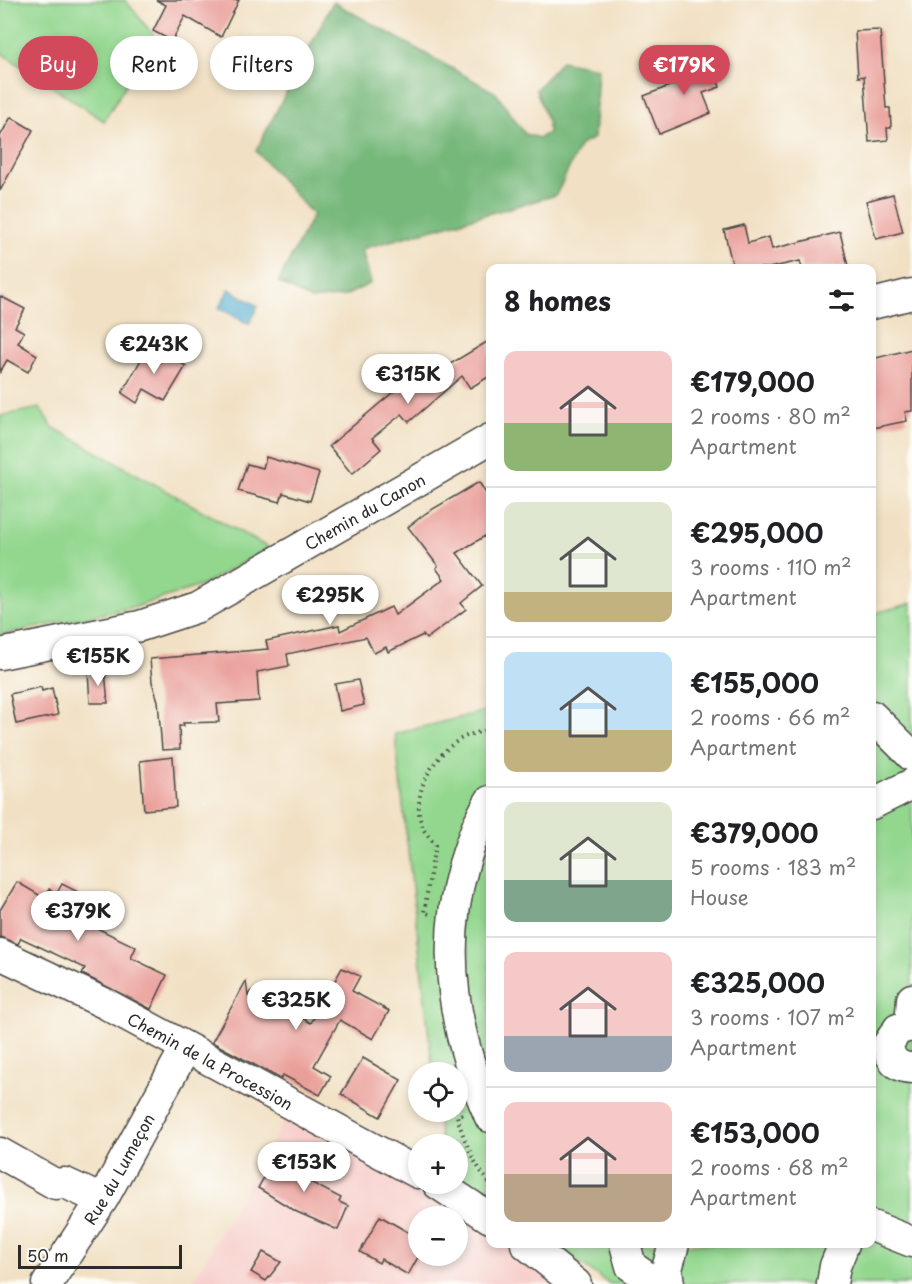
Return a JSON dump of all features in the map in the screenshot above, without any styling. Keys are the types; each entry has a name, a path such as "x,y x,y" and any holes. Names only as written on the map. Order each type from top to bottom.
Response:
{"street":[{"path":"876,303 912,294"},
{"name":"Chemin du Canon","path":"0,654 140,626 198,607 486,441"},
{"path":"876,720 912,756"},
{"path":"876,802 912,784"},
{"path":"486,809 470,843 451,922 454,999 461,1035 482,1069 486,1097"},
{"name":"Chemin de la Procession","path":"0,954 106,1004 185,1049 408,1168"},
{"name":"Rue du Lumeçon","path":"47,1284 102,1200 185,1049"},
{"path":"0,1153 55,1184 65,1183 102,1200"},
{"path":"453,1194 486,1215"},
{"path":"876,1228 912,1242"},
{"path":"531,1248 576,1284"},
{"path":"610,1248 628,1255 657,1284"},
{"path":"669,1284 667,1269 673,1248"},
{"path":"832,1284 835,1266 842,1248"}],"path":[{"path":"451,922 424,912 435,845 424,831 420,817 420,798 432,764 460,739 486,731"},
{"path":"486,1111 457,1116 471,1156 486,1179"}],"shaded area":[{"path":"293,1105 408,1171 408,1194 448,1194 486,1216 486,1248 531,1248 576,1284 191,1284"}],"green space":[{"path":"0,0 125,0 154,36 110,36 110,90 123,90 104,121 57,90 98,90 98,36 18,36 18,64 0,52"},
{"path":"333,2 496,93 525,134 539,138 548,133 548,123 536,90 561,61 598,68 594,138 580,145 556,195 365,248 362,250 371,283 345,296 311,300 278,282 313,215 256,151 288,90 314,90 314,39"},
{"path":"40,408 52,427 269,548 203,585 135,607 0,635 0,416"},
{"path":"912,603 912,1284 610,1284 557,1248 876,1248 876,613"},
{"path":"486,711 486,1200 468,1189 468,1134 440,1134 438,1122 468,1122 468,1062 432,1062 395,734"}],"water":[{"path":"229,289 258,306 249,324 219,308"}],"building":[{"path":"156,0 239,0 221,36 185,16 175,36 162,36 153,31 166,5"},
{"path":"880,30 886,108 890,108 891,128 887,128 888,140 869,142 864,76 858,77 855,31"},
{"path":"708,55 720,87 703,93 711,113 659,134 644,96 682,81 677,67"},
{"path":"11,117 33,130 0,191 0,136"},
{"path":"893,194 903,232 876,239 866,201"},
{"path":"744,225 748,243 769,237 772,249 840,232 848,264 801,264 800,261 787,264 732,264 724,230"},
{"path":"0,296 25,309 15,327 24,332 18,343 37,355 28,372 7,360 0,372"},
{"path":"486,342 486,378 470,388 462,376 409,422 402,414 372,438 381,449 352,474 329,446 424,366 432,375"},
{"path":"150,344 186,366 165,401 144,389 137,403 122,393"},
{"path":"912,349 912,411 905,412 907,421 876,427 876,358"},
{"path":"266,457 319,473 310,501 283,493 280,502 238,491 247,464 263,468"},
{"path":"479,482 486,493 486,535 457,553 482,586 461,603 466,609 426,639 423,635 388,652 386,647 374,653 366,637 287,654 289,666 257,672 259,701 217,704 219,722 183,723 184,726 179,726 180,749 162,750 158,701 152,682 150,659 268,649 266,641 339,625 340,631 391,607 395,615 444,579 436,568 438,566 408,527 426,513"},
{"path":"105,671 108,703 90,703 88,672"},
{"path":"358,680 364,705 340,711 335,684"},
{"path":"41,687 42,691 52,688 58,715 16,724 10,694"},
{"path":"173,757 176,807 144,810 140,761"},
{"path":"17,882 44,898 49,889 57,893 62,884 78,892 68,914 136,947 131,958 167,975 151,1009 82,974 85,968 21,938 18,944 0,937 0,910"},
{"path":"342,968 360,976 352,991 389,1011 373,1039 340,1020 314,1066 331,1076 320,1095 283,1075 281,1079 212,1042 246,981 248,996 251,991 311,1023"},
{"path":"363,1058 401,1080 380,1117 341,1094"},
{"path":"299,1154 319,1164 310,1182 341,1198 339,1202 348,1206 338,1230 297,1212 258,1188 271,1165 288,1176"},
{"path":"380,1216 408,1232 408,1266 413,1266 408,1275 381,1259 379,1263 360,1252"},
{"path":"263,1252 281,1262 266,1281 251,1272"}]}
